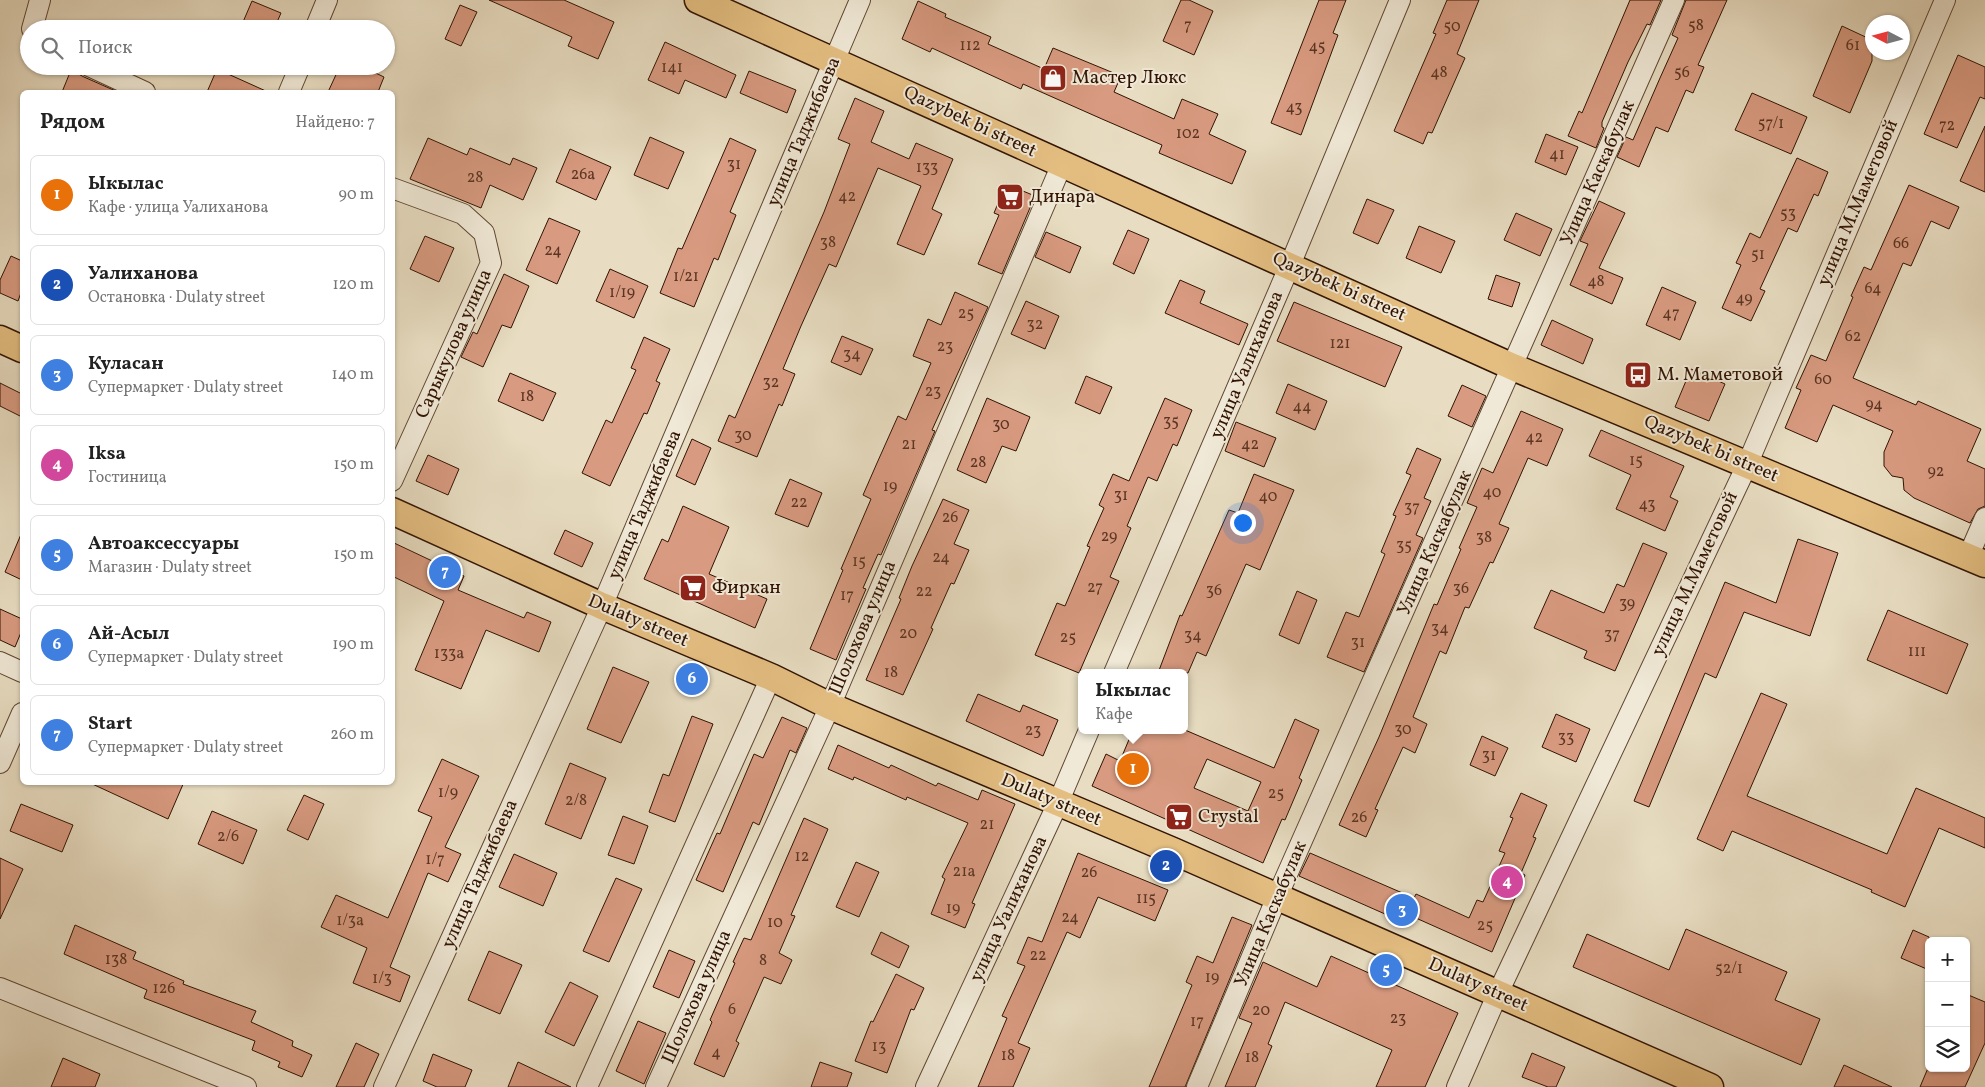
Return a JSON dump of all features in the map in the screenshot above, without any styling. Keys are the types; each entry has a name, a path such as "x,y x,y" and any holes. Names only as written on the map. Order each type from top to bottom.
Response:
{"main road":[{"name":"Qazybek bi street","path":"698,0 1513,367 1623,411 1747,465 1977,560"},
{"path":"0,339 20,348"},
{"name":"Dulaty street","path":"395,512 602,606 771,677 830,706 1277,897 1710,1087"}],"street":[{"path":"34,20 40,0"},
{"path":"319,20 327,0"},
{"name":"улица Таджибаева","path":"384,1087 602,606 860,0"},
{"name":"улица Уалиханова","path":"1116,669 1290,265 1400,0"},
{"name":"Улица Каскабулак","path":"1197,1087 1277,897 1674,0"},
{"name":"улица М.Маметовой","path":"1457,1087 1498,993 1747,465 1945,0"},
{"path":"108,75 141,90"},
{"path":"290,90 296,75"},
{"name":"Шолохова улица","path":"656,1087 830,706 1062,164"},
{"name":"Сарыкулова улица","path":"395,189 463,214 484,233 491,263 395,474"},
{"path":"1977,560 1985,518"},
{"path":"0,662 20,671"},
{"path":"587,1087 771,677"},
{"path":"0,763 20,718"},
{"name":"улица Уалиханова","path":"926,1087 1058,803 1087,734"},
{"path":"0,988 246,1087"}],"building":[{"path":"489,0 564,0 614,22 598,59 568,46 572,37"},
{"path":"1181,0 1189,0 1213,11 1194,55 1163,41"},
{"path":"1319,0 1346,0 1333,33 1338,35 1301,135 1271,123"},
{"path":"1447,0 1479,0 1457,54 1465,58 1432,133 1428,132 1423,144 1394,131 1436,34 1433,33"},
{"path":"1630,0 1661,0 1650,25 1647,24 1628,62 1602,122 1602,127 1604,128 1596,148 1568,136 1579,111 1582,113"},
{"path":"1686,0 1727,0 1698,65 1704,67 1693,93 1686,90 1668,132 1656,127 1639,167 1617,157 1626,137 1633,140 1678,38 1672,35"},
{"path":"252,1 281,13 278,20 244,20"},
{"path":"918,1 946,14 945,17 991,37 988,44 1044,69 1053,48 1121,76 1114,92 1174,119 1182,99 1218,114 1209,134 1246,151 1232,184 1159,153 1162,145 1023,84 1021,89 932,48 930,52 902,39"},
{"path":"460,5 477,12 461,46 445,39"},
{"path":"1842,26 1865,37 1865,60 1872,61 1850,113 1813,96"},
{"path":"665,42 736,75 726,98 685,80 679,94 648,80"},
{"path":"1958,55 1985,67 1985,99 1980,97 1957,148 1924,134"},
{"path":"749,71 796,90 787,113 740,93"},
{"path":"69,75 80,75 113,90 63,90"},
{"path":"214,75 230,75 264,90 208,90"},
{"path":"336,75 380,75 384,77 379,90 329,90"},
{"path":"1752,93 1807,117 1791,154 1735,130"},
{"path":"855,98 884,111 871,142 909,159 916,143 953,159 932,209 942,214 924,255 897,244 921,186 878,168 836,267 829,264 801,326 783,369 795,374 782,406 779,404 757,457 718,441 729,415 735,418 824,212 850,144 838,139"},
{"path":"1985,126 1985,192 1960,181"},
{"path":"1546,134 1578,147 1566,175 1535,162"},
{"path":"650,137 684,152 668,189 634,175"},
{"path":"428,138 467,155 470,148 510,165 513,158 537,168 523,200 490,185 481,208 410,179"},
{"path":"730,138 756,150 730,212 736,215 718,260 714,258 694,307 660,293 678,248 682,249"},
{"path":"570,149 611,167 596,200 556,182"},
{"path":"1797,158 1828,172 1818,196 1814,194 1797,232 1788,228 1760,289 1765,291 1751,321 1722,308 1741,265 1736,263 1750,233 1760,238"},
{"path":"1006,184 1035,196 1002,274 978,264 999,215 994,213"},
{"path":"1909,185 1959,207 1949,229 1931,221 1911,266 1903,263 1853,378 1916,405 1918,401 1981,429 1967,461 1985,469 1985,506 1978,509 1970,523 1914,498 1904,490 1903,478 1892,476 1884,466 1884,452 1893,431 1833,405 1817,442 1785,428 1801,390 1796,388 1811,355 1826,361 1864,267 1871,270"},
{"path":"1367,199 1394,210 1378,244 1353,233"},
{"path":"1599,201 1625,213 1599,268 1623,278 1612,304 1570,285 1588,244 1580,241"},
{"path":"1516,213 1552,229 1540,256 1504,240"},
{"path":"549,218 580,231 557,284 526,270"},
{"path":"1419,226 1455,241 1441,273 1406,258"},
{"path":"1128,230 1149,239 1134,274 1113,264"},
{"path":"1046,232 1081,247 1070,273 1035,257"},
{"path":"425,236 454,248 439,282 410,269"},
{"path":"11,256 20,260 20,296 18,301 0,293 0,280"},
{"path":"610,269 648,286 634,318 596,301"},
{"path":"504,274 529,286 511,328 502,325 483,367 461,357 473,332 477,334"},
{"path":"1496,275 1520,283 1512,307 1488,299"},
{"path":"1180,280 1205,291 1200,303 1248,324 1239,345 1165,313"},
{"path":"1662,287 1696,302 1680,340 1646,325"},
{"path":"955,292 988,307 932,430 935,431 881,555 878,554 863,588 866,589 836,660 810,649 871,499 863,495 898,416 906,420 931,363 913,356 928,319 941,325"},
{"path":"1026,301 1059,316 1045,349 1011,334"},
{"path":"1294,302 1402,347 1385,387 1277,341"},
{"path":"1552,320 1593,339 1583,364 1541,345"},
{"path":"842,336 873,349 861,375 831,362"},
{"path":"644,337 670,349 656,381 660,383 647,414 644,413 610,486 582,473 606,420 612,423 636,370 631,368"},
{"path":"1691,369 1725,384 1709,421 1675,407"},
{"path":"510,373 556,393 543,421 498,401"},
{"path":"1086,376 1112,387 1100,414 1075,403"},
{"path":"0,383 20,393 20,416 0,406"},
{"path":"1288,384 1327,401 1315,430 1276,413"},
{"path":"1462,385 1486,396 1472,427 1448,416"},
{"path":"987,398 1030,417 1016,451 1002,446 986,483 957,470"},
{"path":"1165,398 1192,410 1177,446 1173,444 1157,481 1148,477 1127,526 1131,528 1110,577 1119,581 1078,673 1035,655 1057,603 1065,606 1090,547 1087,546 1104,508 1099,505 1113,474 1129,481"},
{"path":"1521,411 1563,429 1547,466 1528,458 1499,524 1509,528 1493,563 1490,562 1469,608 1465,607 1446,654 1440,651 1413,717 1427,724 1415,753 1403,747 1375,809 1378,810 1366,837 1339,825 1379,737 1434,604 1437,605 1461,549 1459,548 1477,507 1467,503 1482,468 1493,473"},
{"path":"1236,422 1276,438 1264,467 1225,451"},
{"path":"1601,430 1684,466 1670,497 1678,501 1665,531 1616,509 1631,475 1589,456"},
{"path":"692,439 711,448 695,485 676,476"},
{"path":"1417,448 1441,459 1424,498 1431,501 1416,535 1423,538 1364,672 1327,657 1346,612 1359,617 1385,554 1381,552 1396,516 1393,515 1411,475 1406,473"},
{"path":"428,455 459,469 448,495 416,481"},
{"path":"1254,474 1294,490 1260,570 1246,564 1206,656 1197,652 1188,673 1188,669 1160,669 1180,615 1182,616 1229,510 1238,513"},
{"path":"790,479 822,493 808,527 775,514"},
{"path":"943,499 969,510 954,544 969,550 954,584 951,583 931,628 933,629 903,695 866,680 901,599 899,598 912,566"},
{"path":"683,506 729,527 709,574 767,599 755,628 644,579 662,539 668,542"},
{"path":"565,530 593,543 582,567 554,554"},
{"path":"20,537 20,579 5,572"},
{"path":"1798,539 1838,553 1810,636 1744,612 1716,678 1705,673 1649,807 1634,801 1725,582 1776,603"},
{"path":"395,543 464,576 458,590 524,618 527,612 551,622 539,652 486,630 461,689 415,670 444,601 395,577"},
{"path":"1643,543 1667,553 1615,671 1584,658 1587,651 1534,628 1551,590 1604,613 1617,584 1624,587"},
{"path":"1297,591 1317,600 1299,644 1279,635"},
{"path":"0,609 20,618 20,635 15,647 0,640"},
{"path":"1888,610 1968,644 1947,694 1867,660"},
{"path":"613,667 649,682 621,743 587,729"},
{"path":"1761,693 1787,704 1747,796 1887,854 1916,788 1985,818 1985,848 1939,828 1905,907 1871,892 1872,890 1732,831 1723,851 1697,839"},
{"path":"978,694 1020,712 1023,705 1058,720 1043,756 966,721"},
{"path":"1556,714 1590,729 1576,762 1542,747"},
{"path":"692,716 713,724 675,822 649,812 663,774 669,776"},
{"path":"782,717 807,728 796,753 790,750 759,825 753,822 723,892 696,880 717,833 720,834 754,754 763,758"},
{"path":"1295,719 1319,730 1299,778 1302,780 1285,820 1282,819 1263,863 1092,786 1106,754 1120,761 1131,734 1188,734 1188,731 1274,768","holes":["1207,759 1261,782 1248,811 1194,788"]},
{"path":"1482,736 1508,748 1495,776 1470,765"},
{"path":"838,745 889,768 891,765 936,786 938,783 978,800 982,790 1015,804 972,903 975,904 965,928 931,914 945,879 942,877 968,823 907,797 906,800 854,777 853,780 828,769"},
{"path":"442,759 479,776 445,847 461,854 448,882 428,873 390,967 410,976 400,1002 353,983 367,948 321,927 336,895 388,918 432,817 418,811"},
{"path":"570,763 606,778 581,839 545,824"},
{"path":"94,785 183,785 168,819"},
{"path":"1521,793 1547,805 1533,837 1536,838 1521,873 1525,875 1492,952 1389,906 1385,914 1299,876 1310,853 1414,898 1416,894 1469,918 1477,900 1483,902 1505,853 1499,851 1513,818 1510,817"},
{"path":"304,795 324,804 308,840 287,830"},
{"path":"21,804 73,825 62,852 10,831"},
{"path":"212,811 257,830 243,864 198,844"},
{"path":"623,816 648,826 634,864 608,855"},
{"path":"804,818 828,829 791,915 795,916 779,953 792,960 781,984 764,977 736,1041 739,1043 724,1077 694,1064 712,1022 710,1020 735,963 733,962 744,938 751,940"},
{"path":"1078,853 1168,890 1155,921 1098,897 1080,938 1067,932 1018,1043 1030,1048 1013,1087 978,1087 1007,1018 1002,1016 1025,966 1017,963 1028,937 1042,942"},
{"path":"514,854 557,873 543,906 499,887"},
{"path":"0,858 23,869 0,919"},
{"path":"856,862 879,872 859,917 836,907"},
{"path":"616,878 642,889 609,962 583,951"},
{"path":"1232,917 1252,925 1185,1087 1149,1087 1192,985 1186,982 1197,956 1213,963"},
{"path":"75,925 136,952 133,959 184,981 183,984 256,1011 251,1022 293,1041 292,1046 312,1055 302,1077 278,1067 280,1062 252,1050 255,1041 144,998 147,990 64,954"},
{"path":"1686,929 1787,972 1775,1000 1820,1019 1801,1065 1573,967 1587,934 1669,970"},
{"path":"1913,930 1929,937 1925,937 1925,968 1901,958"},
{"path":"881,932 909,946 899,968 871,954"},
{"path":"669,950 695,961 679,998 653,987"},
{"path":"489,951 522,965 500,1014 468,1000"},
{"path":"1331,956 1458,1013 1425,1087 1376,1087 1392,1050 1285,1002 1268,1044 1272,1046 1255,1087 1225,1087 1252,1023 1239,1018 1263,962 1317,987"},
{"path":"896,974 924,988 914,1010 911,1009 887,1073 855,1061 871,1021 873,1022"},
{"path":"570,982 598,996 574,1046 545,1032"},
{"path":"1970,996 1985,1002 1985,1043 1965,1087 1920,1087 1926,1072 1970,1072"},
{"path":"638,1021 666,1033 644,1084 616,1071"},
{"path":"356,1043 379,1054 364,1087 336,1087"},
{"path":"1532,1053 1565,1067 1556,1087 1548,1087 1522,1077"},
{"path":"433,1054 472,1070 465,1087 437,1087 423,1081"},
{"path":"63,1058 100,1074 95,1087 51,1087"},
{"path":"518,1062 571,1087 508,1087"},
{"path":"820,1062 852,1073 847,1087 811,1087"},
{"path":"1844,1065 1892,1087 1834,1087"}],"place":[{"name":"Мастер Люкс","path":"1053,78"},
{"name":"Динара","path":"1010,197"},
{"name":"М. Маметовой","path":"1638,375"},
{"name":"Start","path":"445,572"},
{"name":"Фиркан","path":"693,588"},
{"name":"Ай-Асыл","path":"692,679"},
{"name":"Ыкылас","path":"1133,769"},
{"name":"Crystal","path":"1179,817"},
{"name":"Уалиханова","path":"1166,866"},
{"name":"Iksa","path":"1507,882"},
{"name":"Куласан","path":"1402,910"},
{"name":"Автоаксессуары","path":"1386,970"}]}
